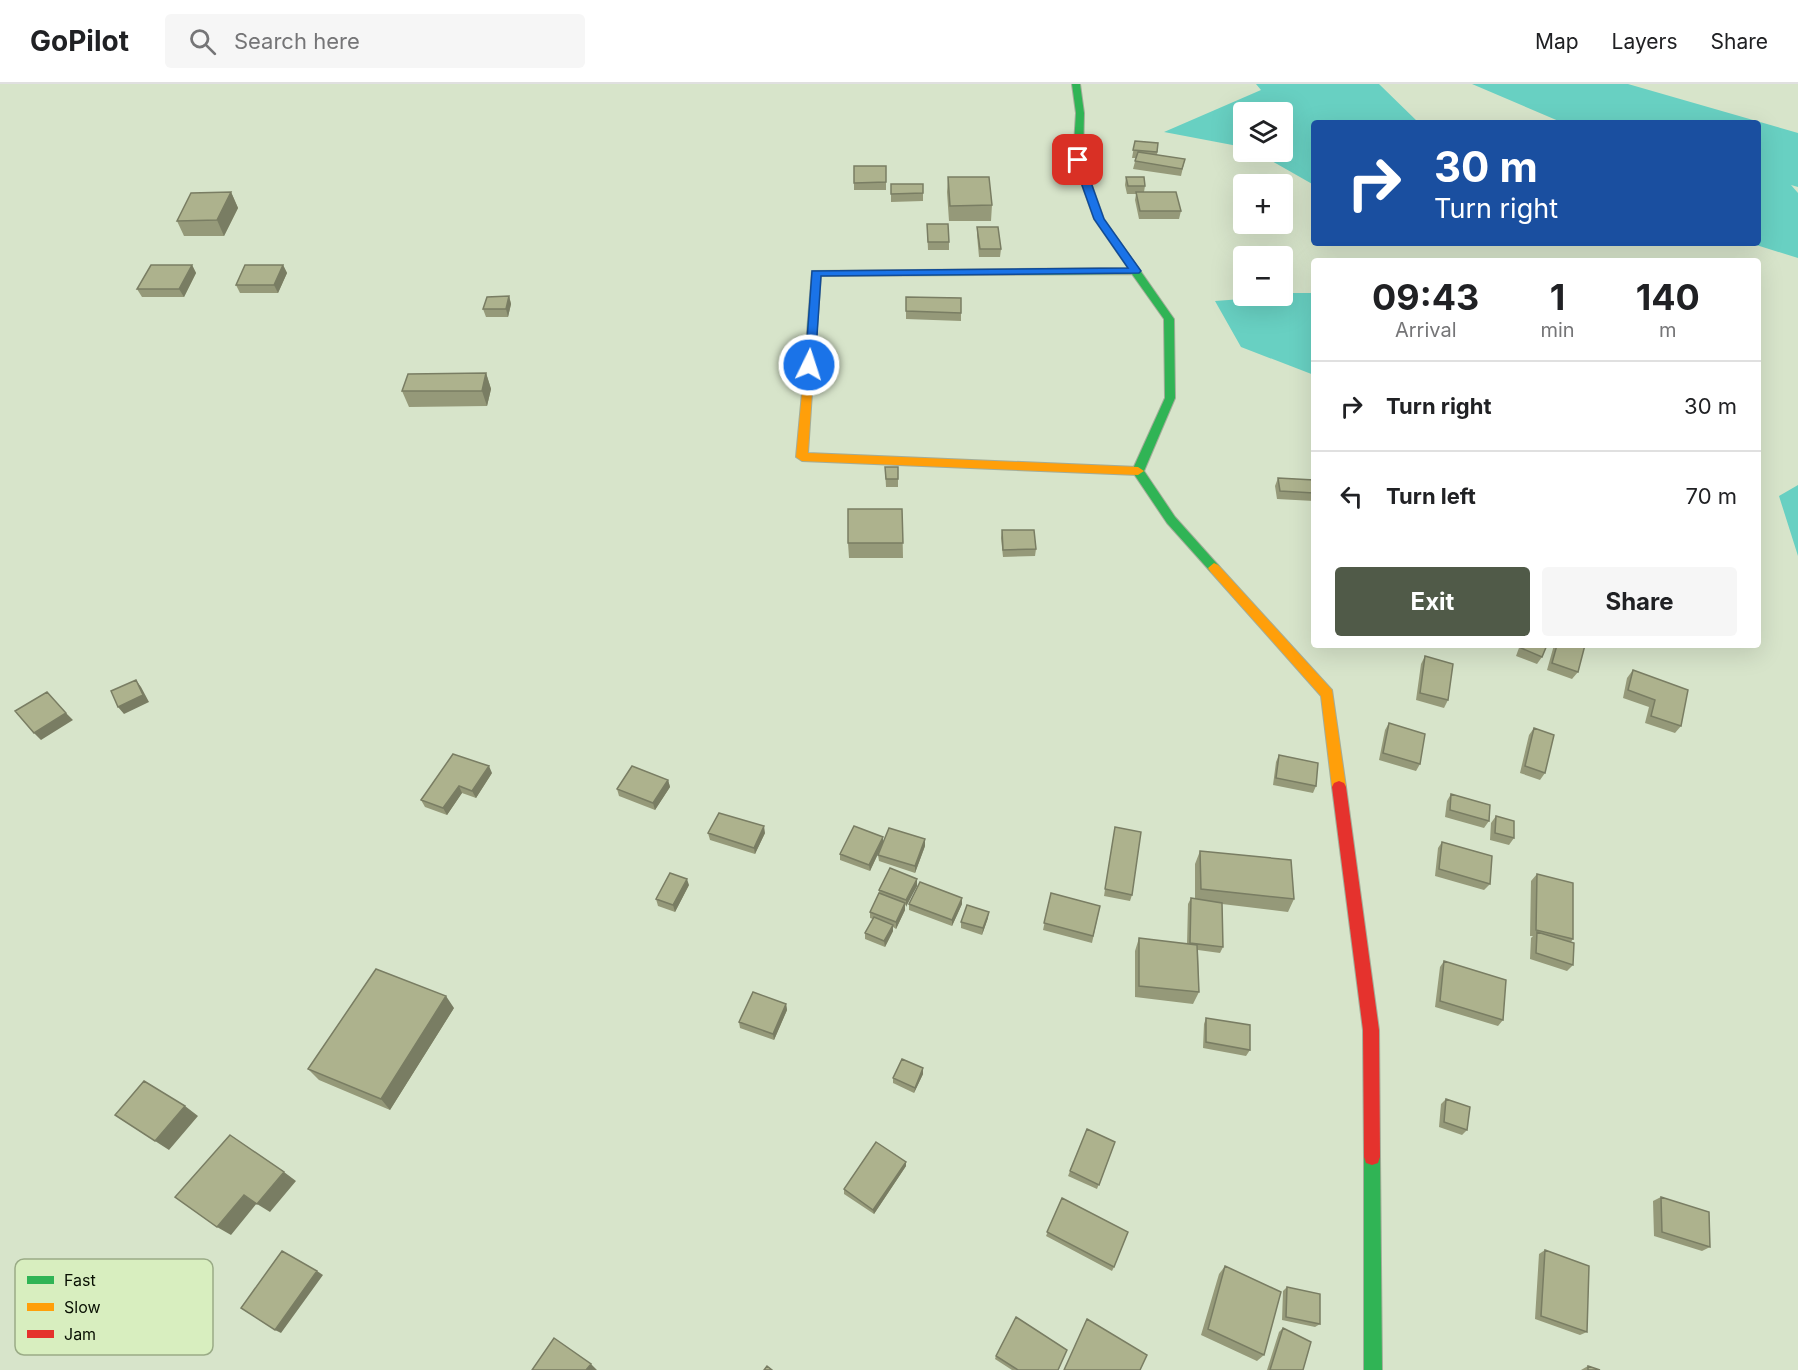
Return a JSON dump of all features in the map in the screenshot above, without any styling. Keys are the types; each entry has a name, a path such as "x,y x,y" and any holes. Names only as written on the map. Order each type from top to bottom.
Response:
{"street":[{"path":"1076,84 1080,113 1078,160 1099,219 1169,319 1170,398 1138,471"},
{"path":"1136,271 816,273 802,458 1138,471"},
{"path":"1138,471 1171,520 1327,694 1371,1030 1373,1370"}],"water":[{"path":"1256,84 1379,84 1416,120 1311,120 1311,183 1274,162 1293,162 1293,102 1233,102 1261,90"},
{"path":"1472,84 1628,84 1753,120 1556,120"},
{"path":"1233,102 1233,145 1164,132"},
{"path":"1761,122 1798,133 1798,187 1791,185 1798,193 1798,258 1760,246"},
{"path":"1293,293 1311,293 1311,374 1241,347 1215,301 1233,300 1233,306 1293,306"},
{"path":"1798,485 1798,556 1779,496"}],"building":[{"path":"1135,141 1158,143 1157,152 1133,150"},
{"path":"1138,152 1185,159 1182,169 1135,161"},
{"path":"854,166 886,166 886,182 854,183"},
{"path":"948,177 989,177 992,205 950,206"},
{"path":"1126,177 1144,177 1145,186 1128,186"},
{"path":"891,184 923,184 923,193 891,194"},
{"path":"231,192 217,220 177,221 191,193"},
{"path":"1136,192 1176,192 1181,211 1140,211"},
{"path":"927,224 948,224 949,242 928,242"},
{"path":"977,227 998,227 1001,249 980,249"},
{"path":"151,265 192,265 179,289 137,289"},
{"path":"245,265 283,265 274,285 236,285"},
{"path":"509,296 506,309 483,309 487,297"},
{"path":"906,297 961,298 961,313 906,311"},
{"path":"486,373 482,391 402,391 408,374"},
{"path":"885,467 898,467 898,479 886,479"},
{"path":"1278,478 1311,480 1311,493 1280,491"},
{"path":"848,509 902,509 903,543 848,543"},
{"path":"1002,530 1034,530 1036,549 1003,550"},
{"path":"1521,648 1546,648 1542,657"},
{"path":"1556,648 1584,648 1578,672 1552,663"},
{"path":"1425,656 1453,664 1448,700 1420,693"},
{"path":"1633,670 1688,690 1681,726 1651,716 1655,700 1628,690"},
{"path":"136,680 143,695 118,707 111,691"},
{"path":"47,692 66,713 34,733 15,711"},
{"path":"1389,723 1425,734 1420,764 1383,753"},
{"path":"1534,728 1554,735 1545,773 1525,766"},
{"path":"453,754 489,766 472,791 459,786 443,808 421,800"},
{"path":"1279,755 1318,763 1316,786 1276,778"},
{"path":"632,766 668,780 653,803 617,789"},
{"path":"1451,794 1490,805 1489,821 1450,810"},
{"path":"719,813 764,826 754,848 708,833"},
{"path":"1496,816 1514,821 1514,838 1495,833"},
{"path":"854,826 883,837 869,865 840,854"},
{"path":"1115,827 1141,832 1132,895 1105,889"},
{"path":"889,828 925,839 915,866 878,855"},
{"path":"1442,842 1492,856 1490,884 1439,869"},
{"path":"1200,851 1291,860 1294,899 1201,889"},
{"path":"890,868 917,879 906,900 879,890"},
{"path":"670,873 687,879 673,905 656,899"},
{"path":"1537,874 1573,883 1573,939 1536,930"},
{"path":"920,882 962,898 952,920 909,904"},
{"path":"879,893 905,903 896,922 870,912"},
{"path":"1051,893 1100,906 1093,936 1044,923"},
{"path":"1191,898 1222,903 1223,947 1190,943"},
{"path":"967,905 989,912 983,928 961,922"},
{"path":"874,917 893,925 884,941 865,933"},
{"path":"1537,932 1574,943 1573,965 1536,953"},
{"path":"1139,938 1197,945 1199,992 1139,986"},
{"path":"1444,961 1506,980 1503,1020 1440,1001"},
{"path":"376,969 446,996 381,1099 308,1069"},
{"path":"753,992 786,1004 773,1034 739,1022"},
{"path":"1206,1018 1250,1025 1250,1050 1206,1042"},
{"path":"902,1059 923,1068 915,1088 893,1078"},
{"path":"144,1081 185,1106 155,1141 115,1115"},
{"path":"1446,1099 1470,1107 1467,1130 1444,1122"},
{"path":"1087,1129 1115,1142 1099,1185 1070,1171"},
{"path":"230,1135 284,1172 257,1204 244,1195 217,1227 175,1197"},
{"path":"876,1142 906,1162 873,1210 844,1189"},
{"path":"1661,1197 1709,1212 1710,1247 1662,1232"},
{"path":"1062,1198 1128,1232 1114,1267 1047,1232"},
{"path":"1545,1250 1589,1266 1587,1332 1541,1316"},
{"path":"282,1251 317,1271 275,1330 241,1308"},
{"path":"1225,1266 1281,1292 1264,1355 1208,1329"},
{"path":"1287,1287 1320,1294 1320,1324 1286,1317"},
{"path":"1016,1317 1067,1350 1058,1370 1018,1370 996,1356"},
{"path":"1087,1319 1147,1355 1140,1370 1064,1370"},
{"path":"1283,1328 1311,1342 1303,1370 1270,1370"},
{"path":"554,1338 591,1364 586,1370 532,1370"},
{"path":"1588,1366 1600,1370 1588,1370"}],"traffic: fast":[{"path":"1076,84 1080,113 1078,160 1099,219 1169,319 1170,398 1138,471 1171,520 1214,568"},
{"path":"807,393 816,273 1135,271"},
{"path":"1372,1157 1373,1370"}],"traffic: slow":[{"path":"807,393 802,457 1138,471"},
{"path":"1214,568 1327,694 1339,787"}],"traffic: jam":[{"path":"1339,787 1371,1030 1372,1157"}],"route":[{"path":"809,365 816,273 1136,271 1099,219 1078,160"}]}
